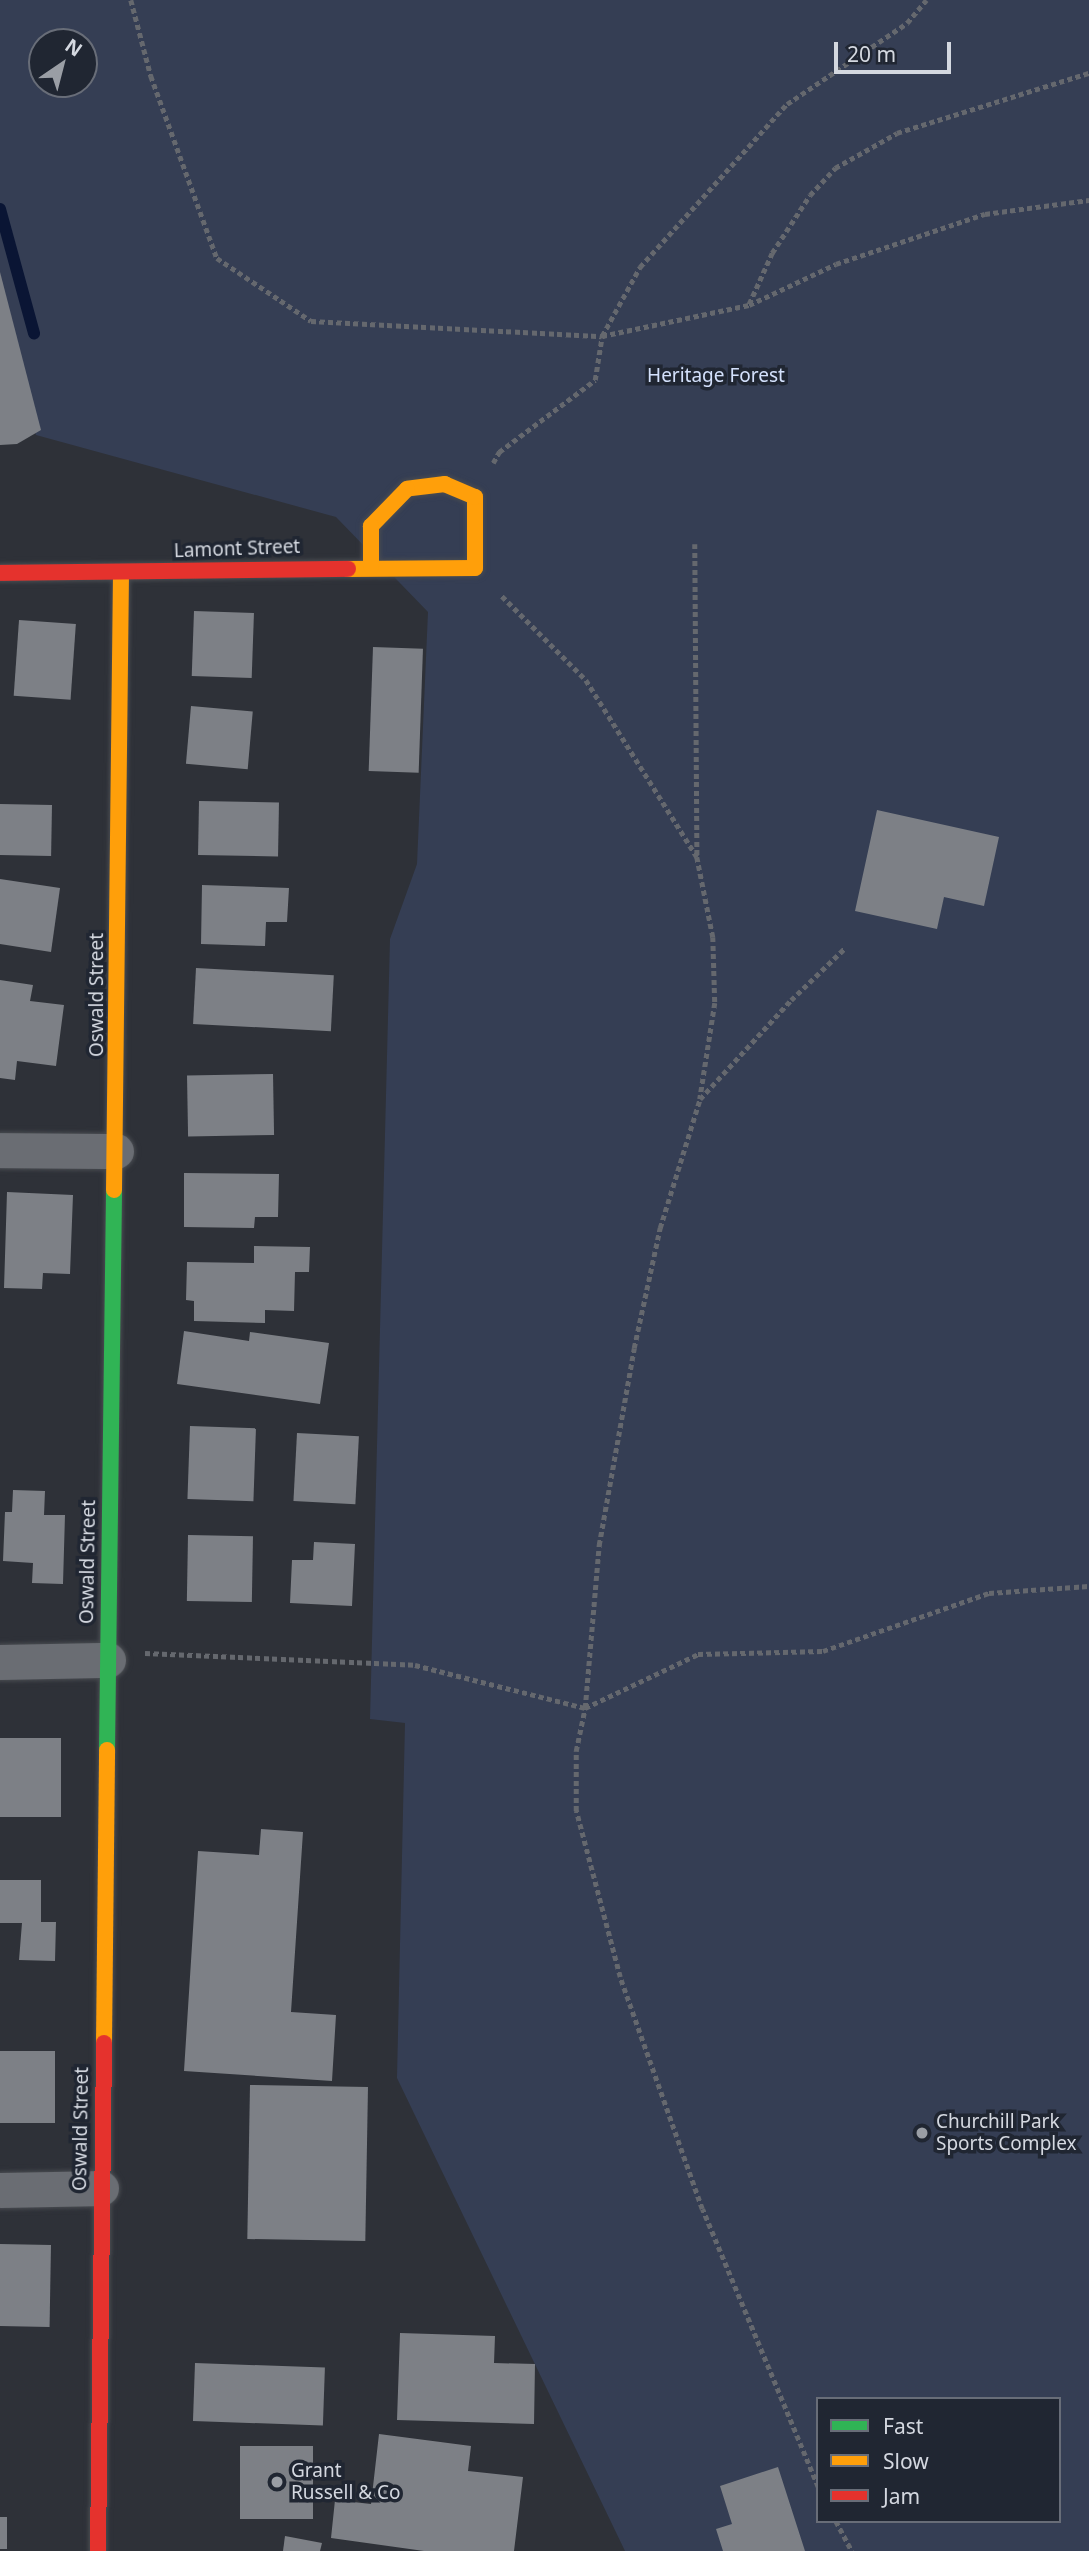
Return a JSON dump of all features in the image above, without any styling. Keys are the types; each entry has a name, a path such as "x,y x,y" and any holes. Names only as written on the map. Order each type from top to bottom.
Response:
{"street":[{"path":"371,566 371,526 407,489 445,484 475,497 475,568"},
{"name":"Lamont Street","path":"0,573 121,573 371,566 475,568"},
{"name":"Oswald Street","path":"98,2551 121,573"},
{"path":"0,1150 116,1151"},
{"path":"0,1662 108,1660"},
{"path":"0,2190 102,2188"}],"path":[{"path":"131,0 150,76 217,258 311,321 601,337 748,305 836,264 985,215 1089,200"},
{"path":"475,497 499,452 595,380 601,337 640,267 787,104 907,23 926,0"},
{"path":"748,305 772,253 810,195 835,168 897,133 1089,73"},
{"path":"695,544 697,858 713,937 715,1003 700,1099 660,1228 634,1348 599,1545 585,1708 576,1751 576,1811 620,1977 702,2209 816,2482"},
{"path":"475,568 586,680 697,858"},
{"path":"700,1099 790,1000 845,948"},
{"path":"155,1651 415,1665 585,1708 698,1654 823,1651 989,1593 1089,1586"},
{"path":"837,2523 852,2551"}],"green space":[{"name":"Heritage Forest","path":"0,0 1089,0 1089,2551 625,2551 397,2078 405,1723 370,1719 390,939 417,864 428,612 336,517 36,435 0,316"}],"building":[{"path":"0,272 41,430 17,444 0,445"},
{"path":"194,611 254,613 252,678 192,676"},
{"path":"19,620 76,624 71,700 14,696"},
{"path":"373,647 423,649 419,773 369,771"},
{"path":"191,706 253,711 248,769 186,764"},
{"path":"199,801 279,802 278,856 198,855"},
{"path":"0,804 52,805 51,856 0,855"},
{"path":"877,810 999,837 984,906 944,897 937,929 855,911"},
{"path":"0,879 60,888 51,952 0,944"},
{"path":"202,885 289,888 287,922 266,922 265,946 201,944"},
{"path":"196,968 334,975 331,1031 193,1024"},
{"path":"0,980 33,985 30,1001 64,1005 56,1066 17,1061 15,1080 0,1078"},
{"path":"273,1074 274,1135 188,1136 187,1076"},
{"path":"184,1173 279,1174 278,1217 255,1217 254,1228 184,1227"},
{"path":"7,1192 73,1195 70,1274 43,1273 42,1289 4,1288"},
{"path":"254,1246 310,1247 309,1272 295,1272 294,1311 265,1310 265,1323 194,1321 194,1301 186,1300 187,1262 254,1263"},
{"path":"184,1331 249,1341 250,1332 329,1343 320,1404 177,1384"},
{"path":"190,1426 256,1428 253,1501 187,1499"},
{"path":"297,1433 359,1436 355,1504 293,1501"},
{"path":"13,1490 45,1491 44,1515 65,1515 63,1584 32,1583 33,1563 3,1561 5,1512 12,1512"},
{"path":"188,1535 253,1536 252,1602 187,1601"},
{"path":"314,1542 355,1544 352,1606 290,1603 292,1560 313,1560"},
{"path":"0,1738 61,1738 61,1817 0,1817"},
{"path":"261,1829 303,1832 291,2012 336,2015 332,2081 184,2071 198,1851 259,1855"},
{"path":"0,1880 41,1880 41,1922 56,1922 55,1961 19,1960 22,1923 0,1923"},
{"path":"0,2051 55,2051 55,2123 0,2123"},
{"path":"250,2085 368,2087 365,2241 247,2239"},
{"path":"0,2244 51,2245 50,2327 0,2326"},
{"path":"400,2333 495,2336 494,2363 535,2364 534,2424 397,2420"},
{"path":"195,2363 325,2368 323,2426 193,2421"},
{"path":"379,2434 471,2446 468,2471 523,2477 514,2551 424,2551 331,2538 335,2500 371,2504"},
{"name":"Grant Russell & Co","path":"240,2446 313,2446 313,2519 240,2519"},
{"path":"778,2467 805,2551 723,2551 716,2529 732,2524 720,2486"},
{"path":"0,2517 7,2517 7,2549 0,2549"},
{"path":"285,2536 322,2543 320,2551 283,2551"}],"waterway":[{"path":"0,209 34,333"}],"traffic: fast":[{"path":"107,1750 114,1190"}],"traffic: slow":[{"path":"348,569 475,568 475,497 445,484 407,489 371,526 371,566"},
{"path":"114,1190 121,573"},
{"path":"104,2043 107,1750"}],"traffic: jam":[{"path":"0,573 348,569"},
{"path":"98,2551 104,2043"}],"place":[{"name":"Churchill Park Sports Complex","path":"922,2133"},
{"name":"Grant Russell & Co","path":"277,2482"}]}
